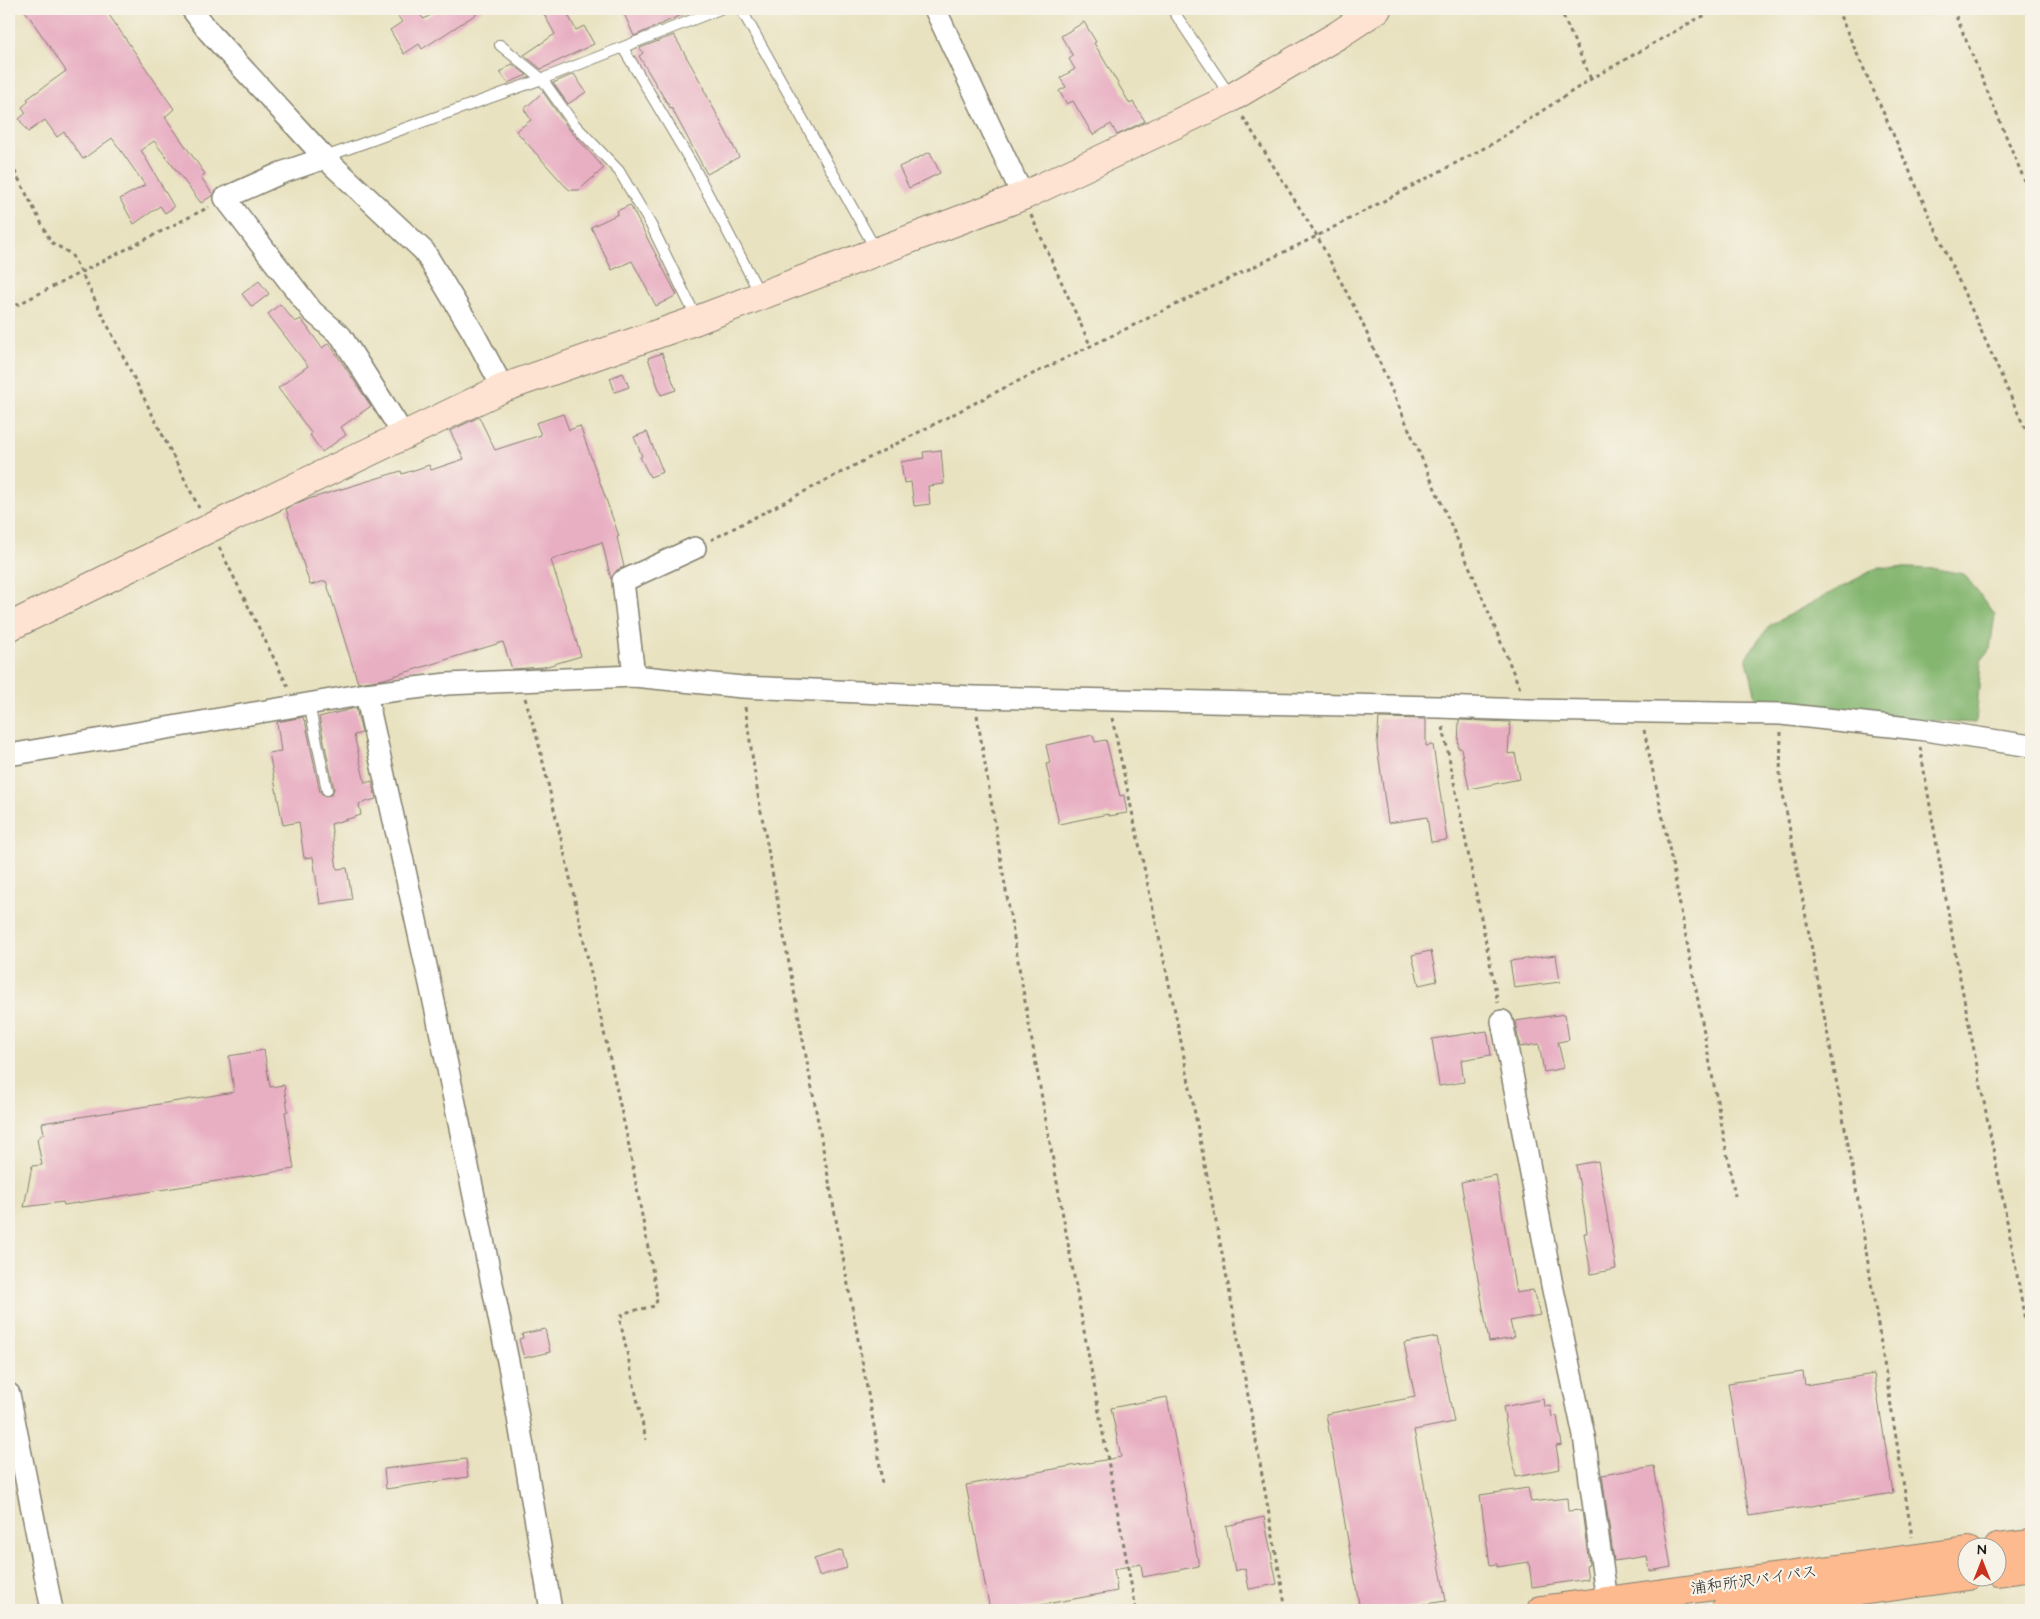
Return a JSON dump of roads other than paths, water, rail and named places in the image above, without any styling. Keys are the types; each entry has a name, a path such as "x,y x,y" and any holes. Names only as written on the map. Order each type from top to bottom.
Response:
{"highway":[{"path":"2008,1547 2031,1544"},
{"name":"浦和所沢バイパス","path":"1541,1610 1958,1552"},
{"path":"2008,1570 2031,1567"},
{"name":"浦和所沢バイパス","path":"1725,1610 1958,1577"}],"street":[{"path":"192,9 209,32 325,158 424,251 504,388"},
{"path":"935,9 1023,196"},
{"path":"9,627 210,528 405,437 504,388 697,320 1023,196 1231,98 1338,35 1377,9"},
{"path":"325,158 281,173 225,198 312,311 340,336 405,437"},
{"path":"634,676 623,581 695,548"},
{"path":"9,755 366,694 446,684 634,676 742,686 974,697 1781,714 1918,729 2031,746"},
{"path":"366,694 436,1011 510,1370 551,1610"},
{"path":"1502,1021 1552,1285 1584,1436 1607,1601"},
{"path":"9,1394 52,1610"}],"lane":[{"path":"325,158 542,79 720,9"},
{"path":"741,9 877,252"},
{"path":"1172,9 1231,98"},
{"path":"500,45 542,79 574,124 619,171 651,224 697,320"},
{"path":"623,48 695,169 761,296"},
{"path":"304,705 327,790"}]}
